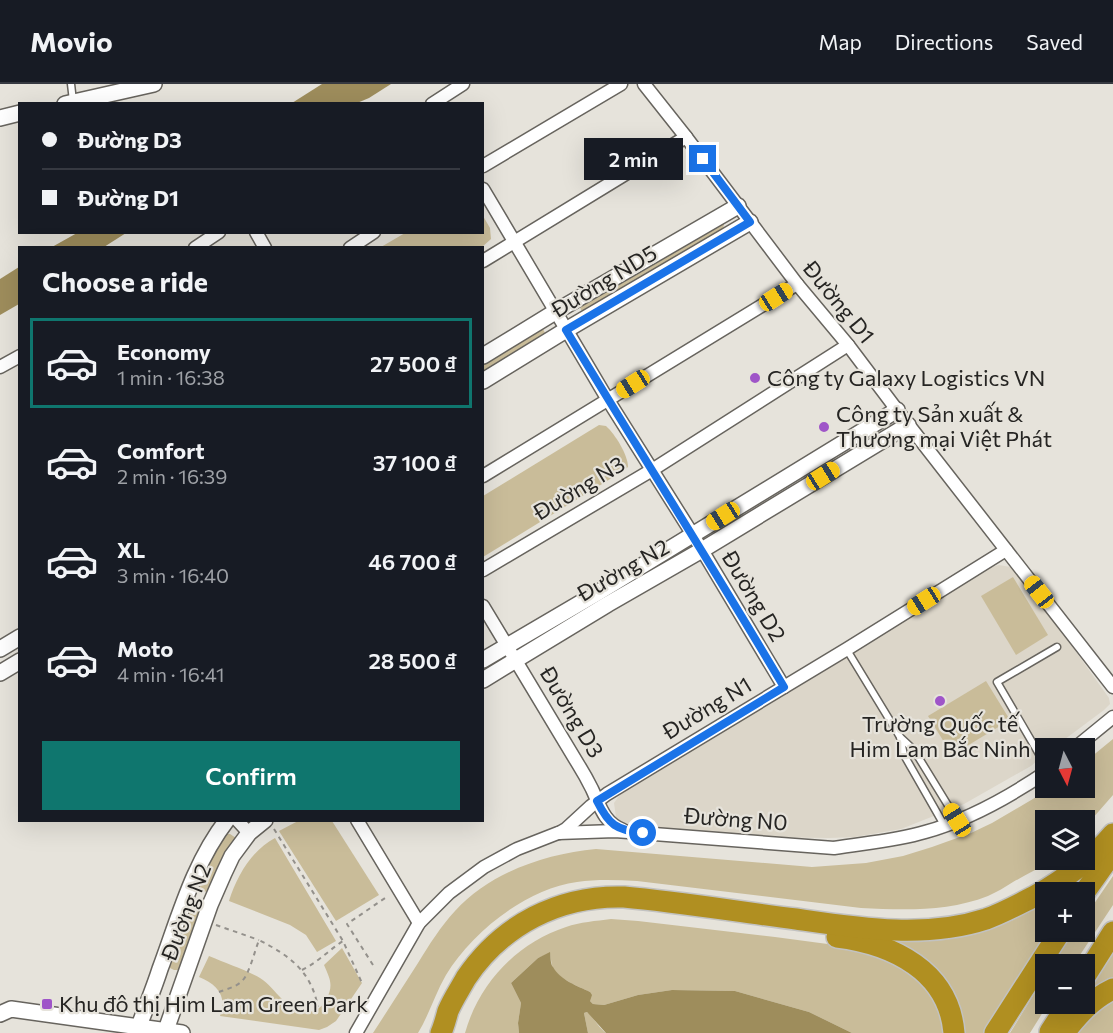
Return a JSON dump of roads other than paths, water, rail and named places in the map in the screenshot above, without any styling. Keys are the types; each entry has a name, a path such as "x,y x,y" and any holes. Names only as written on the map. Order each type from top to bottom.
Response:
{"highway":[{"path":"441,1033 448,1010 461,987 487,952 514,929 558,906 595,898 624,897 882,929 908,930 953,926 986,919 1058,883 1091,858 1113,834"},
{"path":"1092,882 1113,852"},
{"path":"456,1033 463,1009 474,988 489,968 510,947 536,929 569,915 620,910 844,938 876,945 909,960 928,975 946,1002 954,1033"},
{"path":"1095,961 1113,932"},
{"path":"995,1033 1054,942"},
{"path":"1064,1033 1088,1005 1113,989"},
{"path":"1050,1033 1062,1014"}],"street":[{"path":"73,102 154,84"},
{"path":"435,102 464,84"},
{"path":"484,165 621,84"},
{"name":"Đường D1","path":"644,84 797,284 848,345 1113,687"},
{"path":"0,118 18,114"},
{"path":"484,260 686,137"},
{"name":"Đường D2","path":"484,191 608,400 693,535 784,687"},
{"name":"Đường ND5","path":"484,355 738,206"},
{"name":"Đường ND5","path":"484,380 750,222"},
{"path":"198,246 216,234"},
{"path":"353,246 371,234"},
{"path":"484,475 797,284"},
{"name":"Đường N3","path":"484,569 652,470 848,345"},
{"path":"0,367 18,357"},
{"name":"Đường N2","path":"484,679 516,660 693,535 897,411"},
{"name":"Đường N2","path":"484,659 507,645 702,550 908,425"},
{"path":"795,472 805,487"},
{"name":"Đường N1","path":"558,833 566,829 597,801 1006,550"},
{"name":"Đường D3","path":"484,608 578,764 604,815 610,823 629,832"},
{"path":"0,649 18,639"},
{"path":"0,673 18,663"},
{"path":"1087,738 1113,717"},
{"name":"Đường N0","path":"356,1033 418,922 449,893 484,867 517,849 558,833 629,832 834,848 863,845 926,832 957,820 986,807 1035,778"},
{"name":"Đường N2","path":"139,1026 186,896 211,844 226,822"},
{"path":"239,822 249,834"},
{"path":"358,822 418,922"},
{"name":"Đường N2","path":"165,1030 210,905 232,856 249,834 269,825"},
{"path":"186,896 210,905"},
{"path":"0,1014 11,1009 182,1033"}],"lane":[{"path":"69,102 71,84"},
{"path":"1035,747 997,682 1057,647"},
{"path":"847,649 900,737 914,750 957,820"},
{"path":"900,737 904,755 944,825"}],"place":[{"name":"Công ty Galaxy Logistics VN","path":"755,378"},
{"name":"Công ty Sản xuất & Thương mại Việt Phát","path":"824,427"},
{"name":"Trường Quốc tế Him Lam Bắc Ninh","path":"940,701"},
{"name":"Khu đô thị Him Lam Green Park","path":"47,1004"}]}
